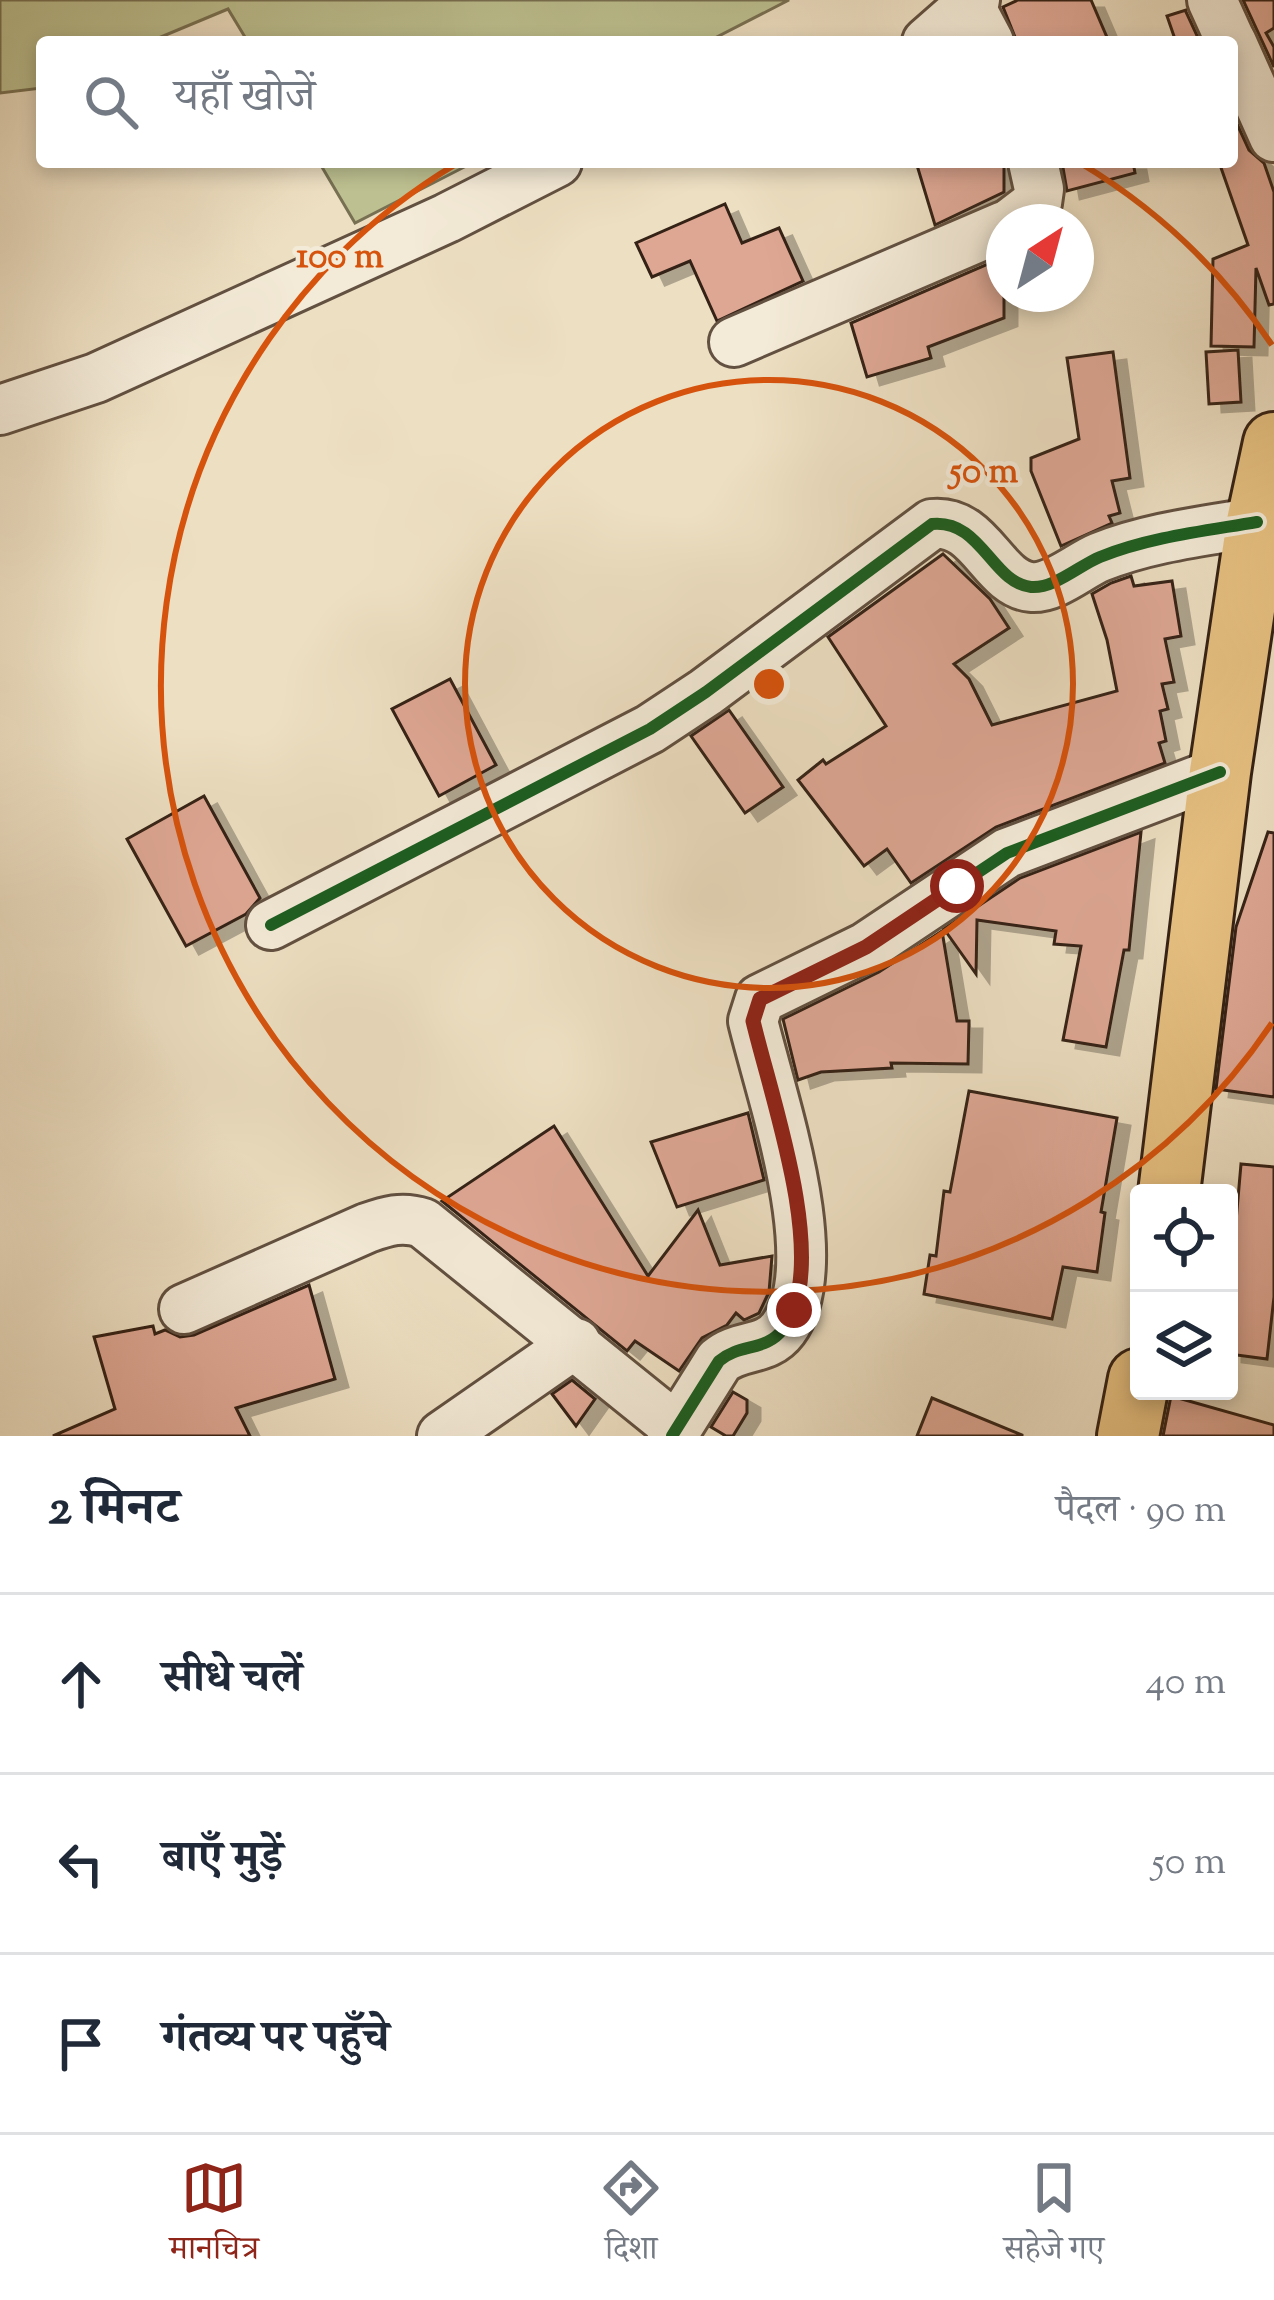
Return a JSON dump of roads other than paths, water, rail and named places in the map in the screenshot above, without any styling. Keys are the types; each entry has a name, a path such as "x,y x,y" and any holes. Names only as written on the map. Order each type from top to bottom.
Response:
{"main road":[{"path":"1170,1184 1220,772 1258,620 1257,522 1274,443"},
{"path":"1128,1436 1135,1400"}],"street":[{"path":"1212,0 1229,36"},
{"path":"939,36 978,16"},
{"path":"1238,56 1274,137"},
{"path":"0,410 96,378 447,218 545,168"},
{"path":"1034,168 1039,189 1036,204"},
{"path":"734,342 986,233"},
{"path":"271,925 650,729 932,524 947,522 964,530 1014,579 1029,587 1046,585 1098,557 1150,541 1257,522"},
{"path":"184,1309 367,1228 410,1218 423,1222 577,1343 674,1432 719,1361 743,1347 761,1347 782,1330 801,1289 804,1252 799,1214 753,1021 760,999 866,947 1007,853 1220,772"},
{"path":"442,1436 577,1343"}]}
